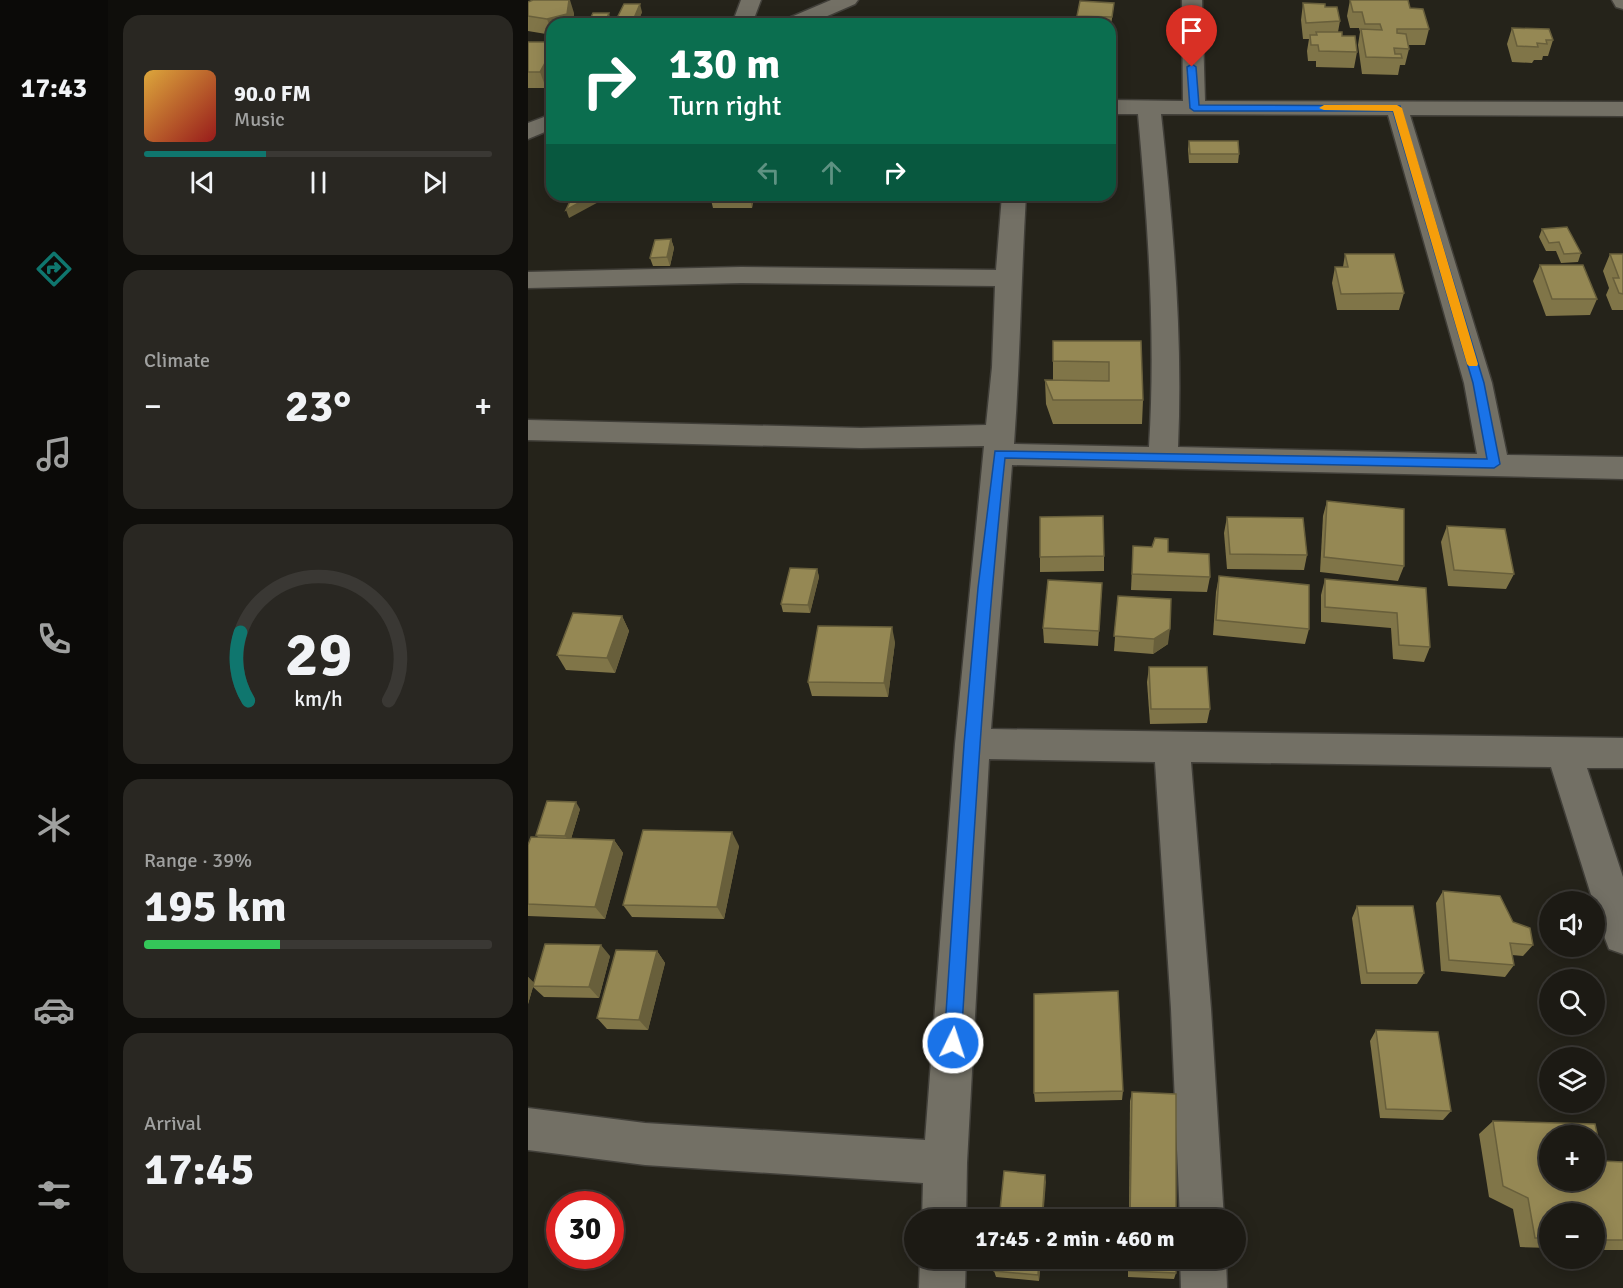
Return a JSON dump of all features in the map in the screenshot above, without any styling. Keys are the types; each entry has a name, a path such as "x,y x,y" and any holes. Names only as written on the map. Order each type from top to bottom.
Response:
{"street":[{"path":"744,18 751,0"},
{"path":"805,18 848,0"},
{"path":"1192,0 1194,108"},
{"path":"1116,107 1623,109"},
{"path":"1149,107 1163,286 1167,408 1163,458"},
{"path":"1397,108 1478,383 1494,464"},
{"path":"528,117 546,116"},
{"path":"528,132 546,124"},
{"path":"944,1209 945,1162 972,744 984,588 1006,367 1008,278 1014,201"},
{"path":"528,280 741,274 1008,278"},
{"path":"528,430 861,438 1000,445 1163,458 1623,468"},
{"path":"972,744 1623,753"},
{"path":"1172,747 1192,1021 1201,1209"},
{"path":"1564,752 1623,936"},
{"path":"528,1129 645,1144 945,1162"},
{"path":"942,1288 943,1269"},
{"path":"1203,1269 1204,1288"}],"building":[{"path":"569,0 567,14 546,19 528,16 528,2"},
{"path":"1350,0 1408,0 1410,8 1423,9 1429,29 1397,29 1397,33 1406,34 1409,49 1394,48 1395,54 1401,54 1402,58 1366,57 1361,29 1382,30 1380,24 1365,24 1362,12 1353,12"},
{"path":"1080,1 1114,3 1112,17 1077,16"},
{"path":"1303,3 1337,7 1340,21 1306,23"},
{"path":"624,4 640,4 634,18 617,18"},
{"path":"593,13 609,13 607,18 590,18"},
{"path":"1512,28 1549,29 1553,40 1546,40 1547,44 1537,43 1538,47 1517,46"},
{"path":"1316,32 1342,32 1342,36 1355,36 1357,52 1319,51 1318,45 1311,45 1310,35 1317,35"},
{"path":"528,42 546,42 546,61 540,72 528,72"},
{"path":"1189,141 1238,141 1239,154 1190,154"},
{"path":"570,201 582,201 566,210"},
{"path":"1567,227 1581,253 1564,254 1559,242 1549,243 1542,229"},
{"path":"671,239 667,257 650,258 655,240"},
{"path":"1345,254 1394,254 1404,293 1341,294 1335,267 1348,267"},
{"path":"1610,254 1623,254 1623,294 1619,293 1613,278 1619,278"},
{"path":"1540,265 1583,265 1597,299 1552,299"},
{"path":"1053,341 1141,341 1143,400 1053,400 1045,380 1109,381 1109,362 1053,361"},
{"path":"1327,501 1404,509 1404,566 1324,557"},
{"path":"1103,516 1104,556 1040,557 1040,517"},
{"path":"1227,517 1303,518 1307,555 1230,554"},
{"path":"1447,526 1505,529 1514,574 1454,570"},
{"path":"1155,538 1168,539 1168,552 1209,554 1210,577 1132,574 1133,546 1152,547"},
{"path":"790,568 817,569 808,605 781,604"},
{"path":"1219,576 1309,585 1309,629 1216,620"},
{"path":"1325,579 1426,588 1430,647 1399,645 1397,613 1325,607"},
{"path":"1048,580 1102,583 1099,631 1043,628"},
{"path":"1118,596 1171,599 1170,629 1154,639 1114,636"},
{"path":"573,613 622,616 607,658 557,655"},
{"path":"818,626 892,627 884,683 808,682"},
{"path":"1149,667 1207,667 1210,709 1151,709"},
{"path":"547,801 576,802 565,836 536,835"},
{"path":"643,830 732,832 717,907 623,905"},
{"path":"531,837 614,840 595,907 528,904 528,845"},
{"path":"1443,891 1500,896 1513,922 1530,928 1533,945 1510,943 1514,965 1449,960"},
{"path":"1357,906 1413,906 1424,973 1367,973"},
{"path":"545,944 601,945 589,987 533,986"},
{"path":"616,950 657,951 639,1020 597,1018"},
{"path":"1118,991 1123,1091 1034,1093 1034,994"},
{"path":"1376,1030 1438,1032 1451,1111 1386,1109"},
{"path":"1132,1092 1176,1094 1176,1209 1130,1209"},
{"path":"1493,1121 1595,1124 1539,1125 1539,1191 1605,1191 1605,1161 1623,1162 1623,1240 1605,1240 1605,1203 1539,1203 1539,1238 1535,1238 1528,1198 1503,1186"},
{"path":"1004,1171 1045,1175 1043,1209 1000,1209"},
{"path":"994,1269 1038,1269 1038,1275 994,1271"},
{"path":"1129,1269 1176,1269 1176,1273 1129,1271"}],"slow traffic":[{"path":"1324,108 1397,108 1473,364"}],"route":[{"path":"953,1043 984,588 999,454 1494,464 1478,383 1397,108 1194,108 1192,67"}]}
